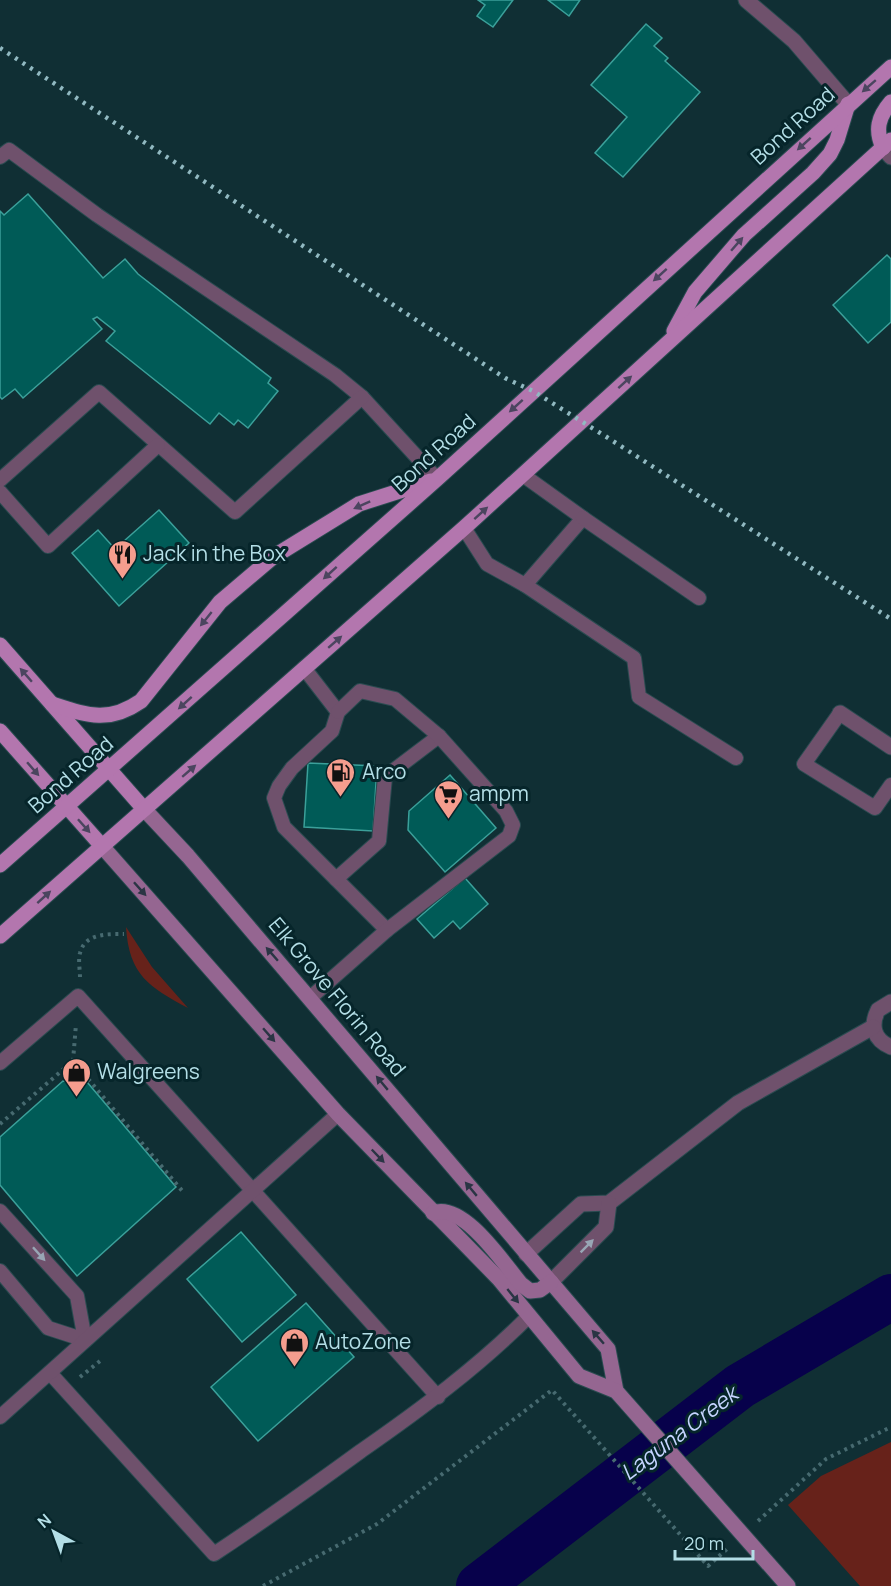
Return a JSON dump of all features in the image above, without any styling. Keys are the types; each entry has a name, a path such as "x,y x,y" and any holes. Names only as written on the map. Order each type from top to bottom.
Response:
{"main road":[{"name":"Bond Road","path":"0,865 437,479 891,67"},
{"path":"0,936 464,528 888,148 878,136 878,124 891,102"},
{"path":"668,343 695,292 744,235 813,173 830,154 837,140 848,104"},
{"path":"51,704 91,716 123,712 130,708 141,701 220,602 273,557 359,504 437,479"},
{"name":"Elk Grove Florin Road","path":"0,645 109,770 180,846 608,1349 616,1391"},
{"path":"0,730 338,1114 433,1214 499,1279 579,1376 616,1391 788,1586"},
{"path":"433,1214 445,1212 456,1215 470,1224 521,1284 530,1291 540,1290 551,1282"}],"street":[{"path":"746,0 794,41 848,104"},
{"path":"840,712 891,747"},
{"path":"891,1002 878,1010 873,1027 882,1043 891,1047"},
{"path":"526,1254 580,1204 609,1203 738,1103 873,1027"},
{"path":"551,1282 606,1227 609,1203"}],"lane":[{"path":"0,157 9,150 97,215 286,342 363,397 437,479"},
{"path":"0,480 99,392 235,513 363,397"},
{"path":"0,492 48,546 158,445"},
{"path":"523,475 699,598"},
{"path":"525,585 583,518"},
{"path":"464,528 487,564 525,585 634,658 639,697 736,758"},
{"path":"304,669 338,712"},
{"path":"310,998 387,930 509,836 513,825 506,811 439,736 395,699 360,691 338,712 332,731 292,768 279,786 274,798 284,827 387,930"},
{"path":"840,712 804,764 875,808 891,785"},
{"path":"336,879 379,841 386,777 439,736"},
{"path":"0,1063 78,996 438,1397"},
{"path":"0,1417 338,1114"},
{"path":"0,1210 77,1296 86,1341"},
{"path":"0,1271 48,1328 86,1341"},
{"path":"50,1373 214,1554 438,1397 529,1316"}],"path":[{"path":"0,1124 73,1061 184,1193"},
{"path":"263,1586 377,1524 552,1390 708,1566"},
{"path":"778,1503 826,1459 891,1426"}],"shaded area":[{"path":"126,927 152,967 188,1008 162,993 144,978 131,957"},
{"path":"891,1442 891,1586 860,1586 788,1505 821,1476"}],"building":[{"path":"478,0 513,0 493,27 477,16 485,5"},
{"path":"548,0 580,0 569,16"},
{"path":"646,24 662,38 654,46 668,58 665,61 700,92 623,177 595,153 627,117 591,85"},
{"path":"28,194 103,278 125,259 138,274 271,378 268,383 278,391 248,428 238,420 234,425 219,413 210,424 106,341 115,331 97,317 93,319 102,329 23,398 15,389 2,399 0,397 0,211 4,215"},
{"path":"887,255 891,259 891,322 868,343 833,305"},
{"name":"Jack in the Box","path":"159,510 189,543 119,606 72,553 98,530 115,549"},
{"name":"Arco","path":"308,763 377,766 373,831 304,827"},
{"name":"ampm","path":"450,775 496,828 445,872 408,830 409,811"},
{"path":"465,878 488,904 460,929 453,921 434,938 417,919"},
{"path":"63,1081 87,1082 176,1187 77,1276 0,1185 0,1137"},
{"path":"241,1232 296,1295 242,1342 187,1279"},
{"path":"306,1303 354,1357 258,1441 211,1387"}],"waterway":[{"name":"Laguna Creek","path":"479,1586 740,1386 891,1297"}],"railway":[{"path":"0,48 505,378 533,391 891,619"}],"place":[{"name":"Jack in the Box","path":"122,580"},
{"name":"Arco","path":"341,798"},
{"name":"ampm","path":"448,820"},
{"name":"Walgreens","path":"76,1098"},
{"name":"AutoZone","path":"294,1368"}]}
